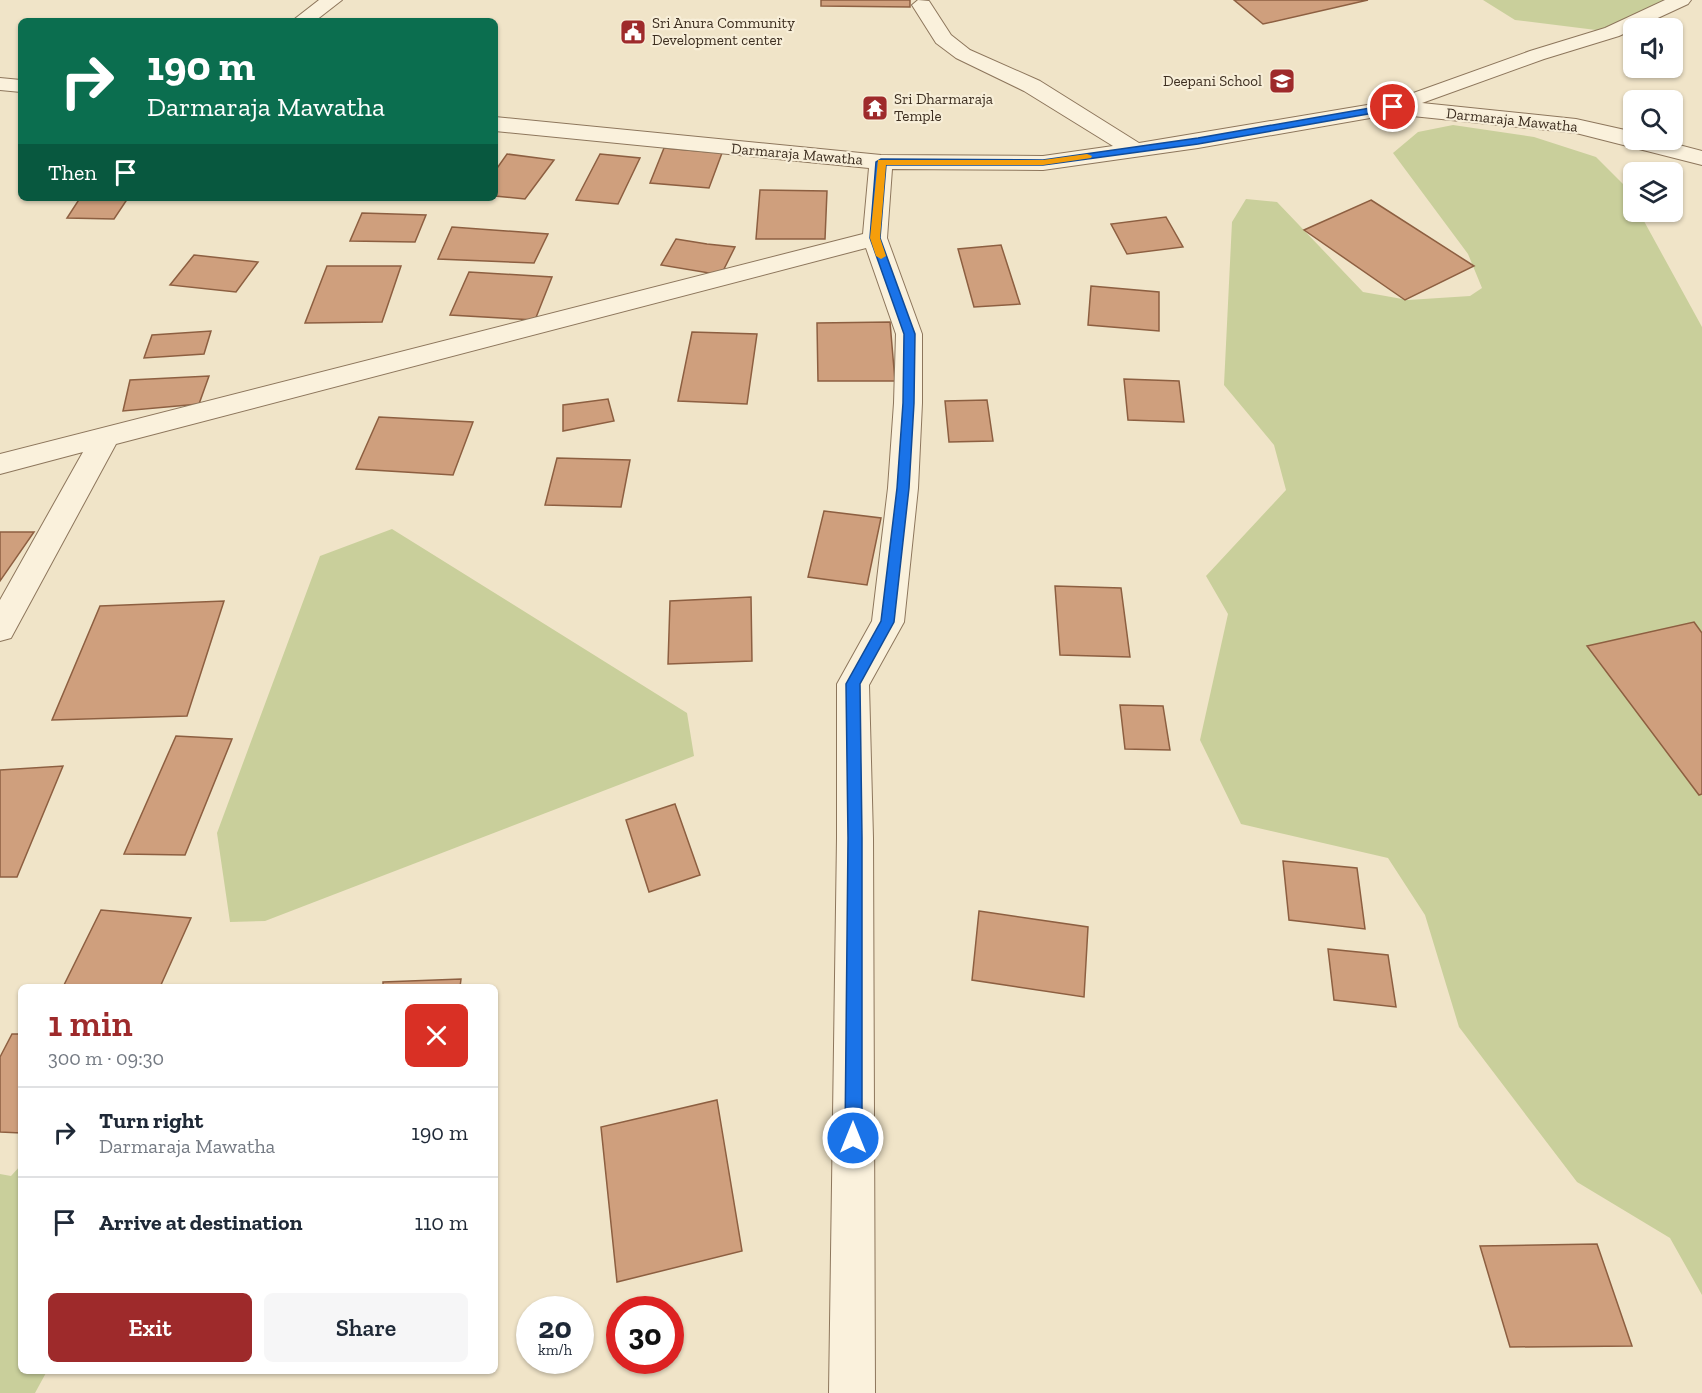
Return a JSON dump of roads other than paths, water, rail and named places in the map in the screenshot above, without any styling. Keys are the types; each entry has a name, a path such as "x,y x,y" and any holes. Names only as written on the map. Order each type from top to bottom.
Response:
{"street":[{"path":"306,18 332,0"},
{"path":"1393,107 1537,55 1612,32 1681,0"},
{"path":"922,5 943,39 963,54 1032,86 1135,150"},
{"path":"0,84 18,86"},
{"name":"Darmaraja Mawatha","path":"498,124 881,162 1043,163 1393,107 1576,126 1623,136"},
{"name":"Darmaraja Mawatha","path":"1674,150 1702,158"},
{"path":"852,1393 855,838 853,684 888,622 903,488 908,403 909,334 875,238 881,162"},
{"path":"0,464 875,238"},
{"path":"0,629 106,437"}],"place":[{"name":"Sri Anura Community Development center","path":"633,32"},
{"name":"Deepani School","path":"1282,81"},
{"name":"Sri Dharmaraja Temple","path":"875,108"}]}
